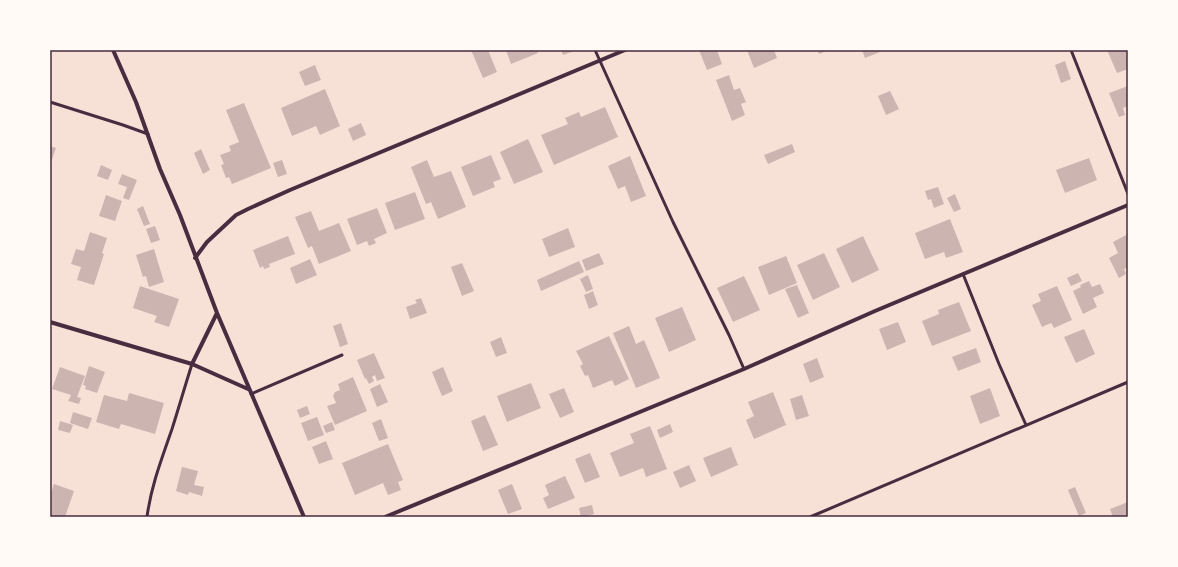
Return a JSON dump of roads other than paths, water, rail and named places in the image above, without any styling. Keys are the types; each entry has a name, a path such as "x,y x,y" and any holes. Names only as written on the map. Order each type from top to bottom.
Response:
{"street":[{"path":"114,50 126,77 160,169 180,215 217,313 304,517"},
{"path":"195,258 207,242 236,215 248,209 290,190 626,50"},
{"path":"384,517 744,369 875,311 1128,204"},
{"path":"192,364 217,313"},
{"path":"50,322 192,364 249,389"}],"lane":[{"path":"595,50 673,222 729,335 744,369"},
{"path":"1071,50 1128,194"},
{"path":"50,102 148,134"},
{"path":"963,274 999,364 1026,425"},
{"path":"251,394 342,355"},
{"path":"146,517 149,499 158,468 192,364"},
{"path":"810,517 1128,382"}]}
